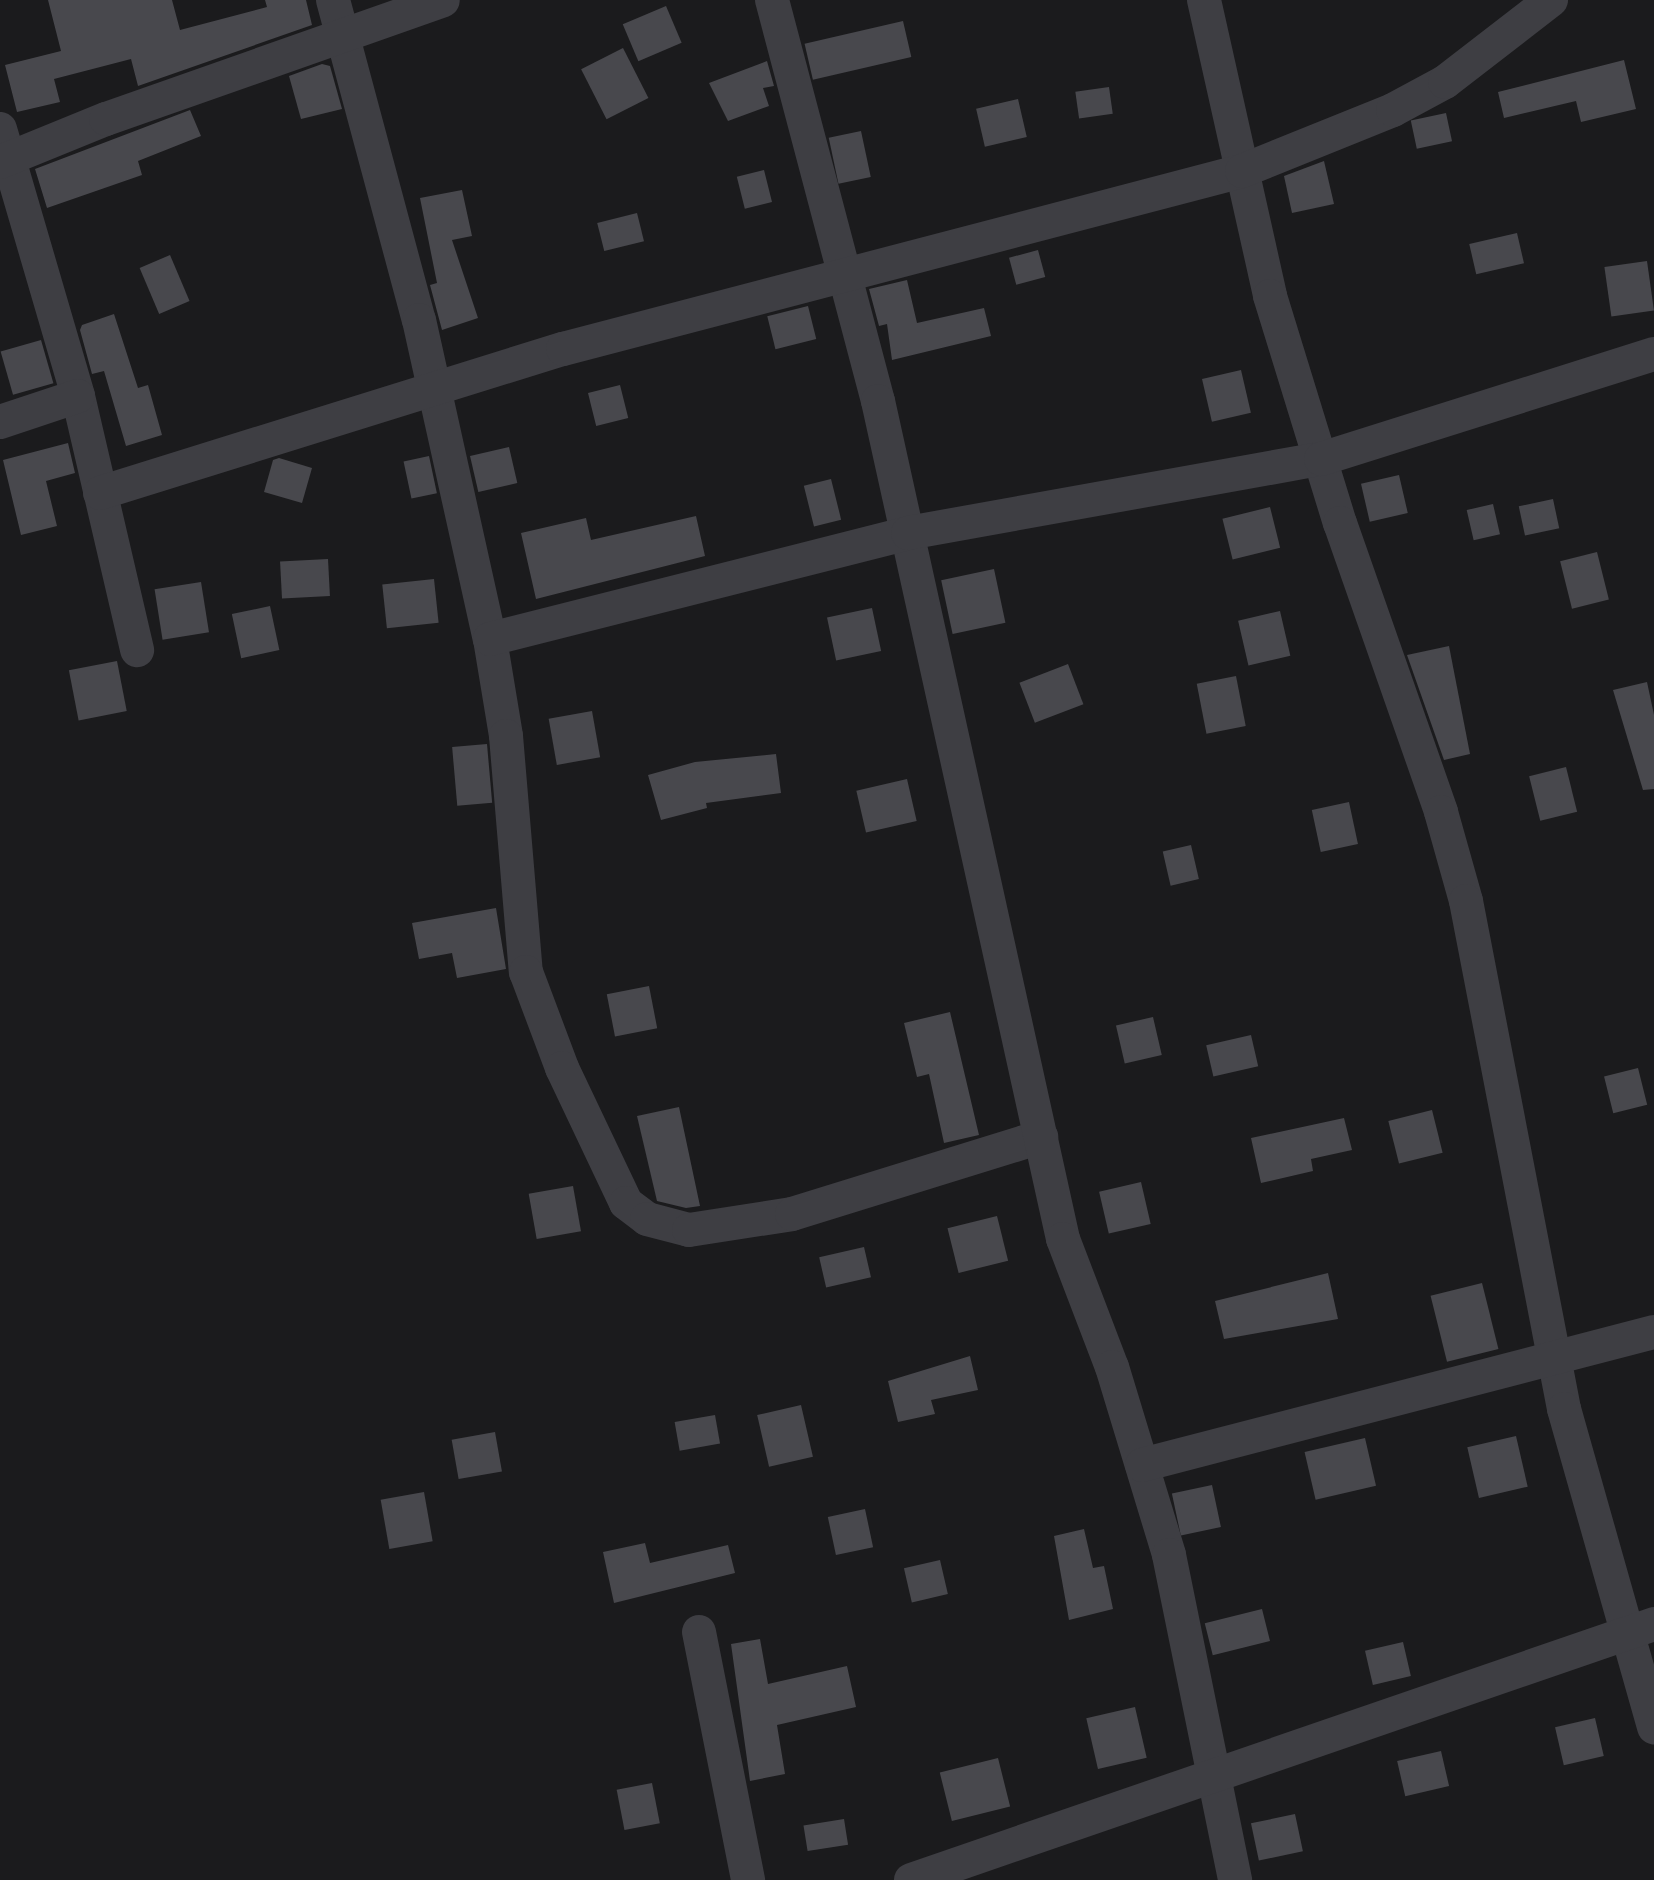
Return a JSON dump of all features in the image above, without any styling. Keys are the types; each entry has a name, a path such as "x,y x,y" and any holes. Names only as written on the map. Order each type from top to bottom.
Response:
{"street":[{"path":"333,0 434,388 490,639 506,736 526,972 562,1068 626,1203 647,1219 689,1230 733,1224 792,1214 1041,1137"},
{"path":"137,650 78,396 3,150 106,119 344,39 443,0"},
{"path":"772,0 846,276 908,533 1063,1239 1112,1367 1169,1555 1235,1880"},
{"path":"1204,0 1270,296 1321,459 1441,812 1466,901 1555,1361 1640,1627 1654,1728"},
{"path":"100,493 434,388 1242,171 1393,110 1445,82 1551,0"},
{"path":"490,639 908,533 1321,459 1654,354"},
{"path":"0,422 78,396"},
{"path":"1142,1465 1555,1361 1654,1332"},
{"path":"911,1880 1640,1627"},
{"path":"699,1632 748,1880"}],"building":[{"path":"48,0 172,0 180,30 267,7 265,0 306,0 312,25 138,86 131,59 54,79 60,102 17,112 5,65 61,51"},
{"path":"666,6 682,43 638,61 623,24"},
{"path":"903,21 911,57 813,80 805,44"},
{"path":"623,48 648,98 607,119 581,69"},
{"path":"1624,60 1636,109 1581,122 1576,101 1504,118 1498,92"},
{"path":"767,61 774,86 763,88 769,106 728,121 709,83"},
{"path":"322,64 330,66 342,109 301,119 289,76"},
{"path":"1109,87 1113,114 1079,118 1075,92"},
{"path":"1018,99 1027,137 985,147 976,109"},
{"path":"190,110 201,136 138,161 142,175 47,208 35,169"},
{"path":"1446,113 1452,141 1417,149 1411,120"},
{"path":"861,131 871,177 838,184 829,138"},
{"path":"1324,161 1334,204 1292,213 1284,176"},
{"path":"764,170 772,202 745,209 737,177"},
{"path":"462,190 472,236 452,240 478,318 442,330 430,285 437,283 420,198"},
{"path":"637,213 644,241 604,251 597,223"},
{"path":"1517,233 1524,263 1476,274 1469,244"},
{"path":"1038,250 1045,277 1016,285 1009,258"},
{"path":"170,255 190,301 159,314 140,268"},
{"path":"1647,261 1654,311 1611,316 1604,267"},
{"path":"907,280 917,323 984,308 991,336 892,360 887,324 879,326 869,289"},
{"path":"808,306 816,339 775,349 767,316"},
{"path":"114,314 138,388 148,385 162,435 126,446 104,371 92,374 80,330 82,325"},
{"path":"41,340 53,383 13,395 1,352"},
{"path":"1241,370 1251,413 1212,422 1202,379"},
{"path":"620,385 628,418 596,426 588,393"},
{"path":"68,443 75,473 46,481 57,526 21,535 3,460"},
{"path":"509,447 517,483 478,492 470,456"},
{"path":"429,456 437,493 411,499 404,461"},
{"path":"279,458 312,468 302,503 264,492 273,460"},
{"path":"1399,475 1408,513 1370,522 1361,484"},
{"path":"831,479 841,520 814,527 804,486"},
{"path":"1553,499 1559,528 1525,536 1519,506"},
{"path":"1493,504 1500,534 1474,540 1467,510"},
{"path":"1270,507 1280,548 1233,560 1222,519"},
{"path":"696,516 705,556 536,599 521,533 586,518 591,540"},
{"path":"1597,552 1609,600 1572,609 1560,561"},
{"path":"328,559 330,596 282,598 280,562"},
{"path":"994,569 1005,623 953,634 941,580"},
{"path":"434,579 439,623 387,628 382,584"},
{"path":"201,582 209,632 163,640 155,589"},
{"path":"270,606 279,650 241,658 232,614"},
{"path":"872,608 881,651 836,661 827,618"},
{"path":"1280,611 1290,656 1248,665 1238,621"},
{"path":"1449,646 1470,754 1444,760 1407,655"},
{"path":"117,661 127,711 79,720 69,670"},
{"path":"1068,664 1083,704 1035,723 1019,683"},
{"path":"1236,676 1246,726 1206,734 1197,684"},
{"path":"1647,682 1654,715 1654,789 1643,790 1613,690"},
{"path":"592,711 600,757 557,765 549,719"},
{"path":"487,744 492,803 457,806 452,747"},
{"path":"776,754 781,793 706,803 707,808 661,820 648,775 695,762"},
{"path":"1566,767 1577,812 1540,821 1529,776"},
{"path":"907,779 917,821 866,833 856,791"},
{"path":"1349,802 1358,844 1321,852 1312,810"},
{"path":"1191,845 1199,879 1171,886 1163,852"},
{"path":"496,908 506,969 457,978 452,953 419,959 412,923"},
{"path":"649,986 657,1028 615,1036 607,994"},
{"path":"950,1012 979,1135 944,1143 929,1074 917,1077 904,1023"},
{"path":"1153,1017 1162,1055 1125,1064 1116,1026"},
{"path":"1251,1035 1258,1066 1213,1077 1206,1045"},
{"path":"1638,1068 1647,1105 1613,1113 1604,1076"},
{"path":"679,1107 700,1206 686,1208 657,1201 637,1116"},
{"path":"1432,1110 1443,1153 1399,1164 1388,1121"},
{"path":"1344,1118 1352,1150 1311,1159 1313,1171 1261,1183 1251,1138"},
{"path":"1141,1182 1151,1224 1109,1234 1099,1192"},
{"path":"573,1186 581,1231 537,1239 529,1194"},
{"path":"997,1216 1008,1261 959,1273 948,1228"},
{"path":"864,1247 871,1277 826,1288 819,1257"},
{"path":"1328,1273 1338,1319 1224,1339 1215,1301"},
{"path":"1482,1283 1498,1349 1447,1362 1431,1296"},
{"path":"970,1356 978,1390 931,1400 935,1414 898,1422 888,1381"},
{"path":"801,1405 813,1457 769,1467 757,1415"},
{"path":"715,1415 720,1444 680,1451 675,1422"},
{"path":"495,1432 502,1471 459,1479 452,1440"},
{"path":"1516,1436 1528,1487 1479,1498 1467,1447"},
{"path":"1365,1438 1376,1486 1316,1500 1305,1452"},
{"path":"1212,1485 1221,1527 1181,1536 1172,1494"},
{"path":"424,1492 433,1541 389,1549 381,1500"},
{"path":"865,1509 873,1547 836,1555 828,1517"},
{"path":"1084,1529 1093,1568 1104,1566 1113,1609 1069,1620 1054,1536"},
{"path":"645,1543 650,1563 728,1545 735,1573 614,1603 603,1552"},
{"path":"940,1560 948,1594 912,1602 904,1568"},
{"path":"1262,1609 1270,1641 1213,1655 1205,1623"},
{"path":"760,1639 768,1684 847,1666 856,1707 777,1725 785,1774 750,1781 731,1644"},
{"path":"1403,1642 1411,1676 1373,1685 1365,1651"},
{"path":"1135,1707 1147,1758 1098,1769 1086,1718"},
{"path":"1595,1718 1604,1756 1564,1765 1555,1727"},
{"path":"1441,1751 1449,1786 1405,1796 1397,1761"},
{"path":"998,1758 1010,1807 952,1821 940,1773"},
{"path":"652,1783 660,1823 624,1830 617,1790"},
{"path":"1295,1814 1303,1851 1259,1861 1251,1823"},
{"path":"844,1819 848,1845 808,1851 804,1825"}]}
